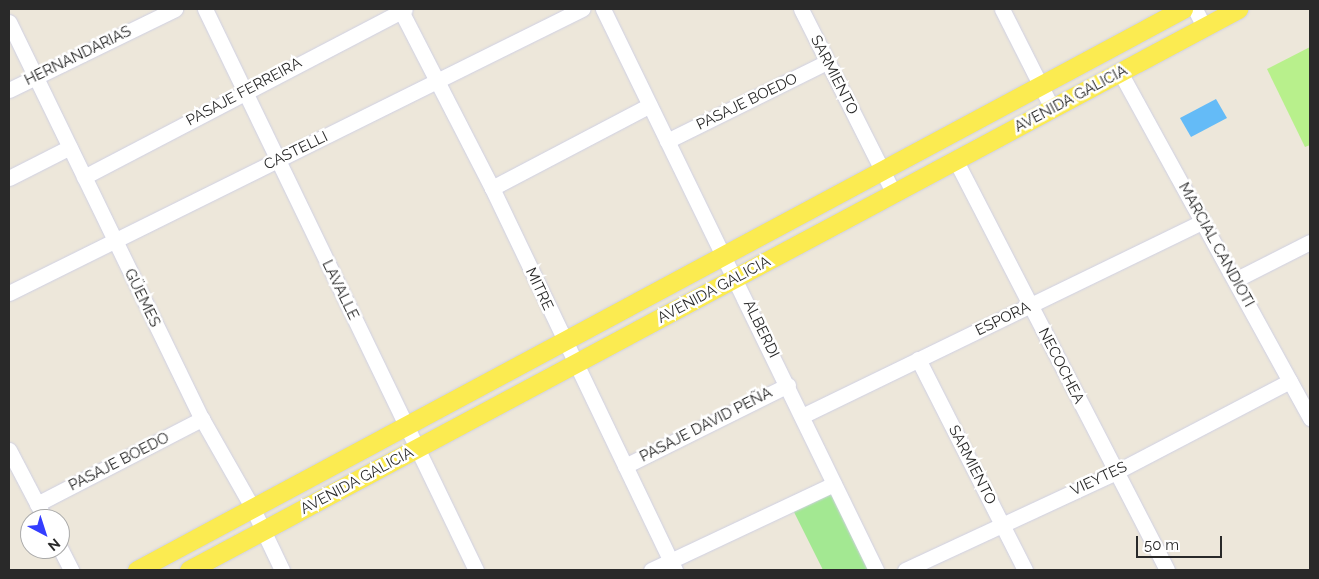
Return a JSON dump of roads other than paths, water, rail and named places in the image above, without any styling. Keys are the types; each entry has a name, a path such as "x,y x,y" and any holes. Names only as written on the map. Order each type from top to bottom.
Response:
{"main road":[{"name":"AVENIDA GALICIA","path":"137,570 1183,9"},
{"name":"AVENIDA GALICIA","path":"189,570 1052,108 1121,74 1238,9"}],"street":[{"name":"HERNANDARIAS","path":"9,90 175,9"},
{"name":"LAVALLE","path":"205,9 476,570"},
{"name":"CASTELLI","path":"9,293 114,238 278,160 582,9"},
{"name":"ALBERDI","path":"603,9 736,278 876,570"},
{"name":"SARMIENTO","path":"801,9 894,194"},
{"path":"1002,9 1052,108"},
{"path":"1195,9 1204,27"},
{"name":"PASAJE FERREIRA","path":"84,177 402,10"},
{"name":"MITRE","path":"402,10 492,188 563,341 672,565"},
{"name":"GÜEMES","path":"9,22 202,420 252,507 282,570"},
{"name":"PASAJE BOEDO","path":"667,141 827,62"},
{"name":"MARCIAL CANDIOTI","path":"1121,74 1310,418"},
{"path":"492,188 650,105"},
{"path":"9,178 70,147"},
{"name":"NECOCHEA","path":"956,161 1167,570"},
{"name":"ESPORA","path":"802,416 1203,221"},
{"path":"1235,280 1310,242"},
{"name":"SARMIENTO","path":"918,359 1025,570"},
{"name":"VIEYTES","path":"905,570 1116,472 1290,381"},
{"name":"PASAJE DAVID PEÑA","path":"625,466 788,385"},
{"name":"PASAJE BOEDO","path":"37,504 202,420"},
{"path":"9,450 40,509"},
{"path":"651,570 672,565 834,484"},
{"path":"66,559 72,570"}],"water":[{"path":"1216,99 1227,118 1191,137 1180,118"}]}
